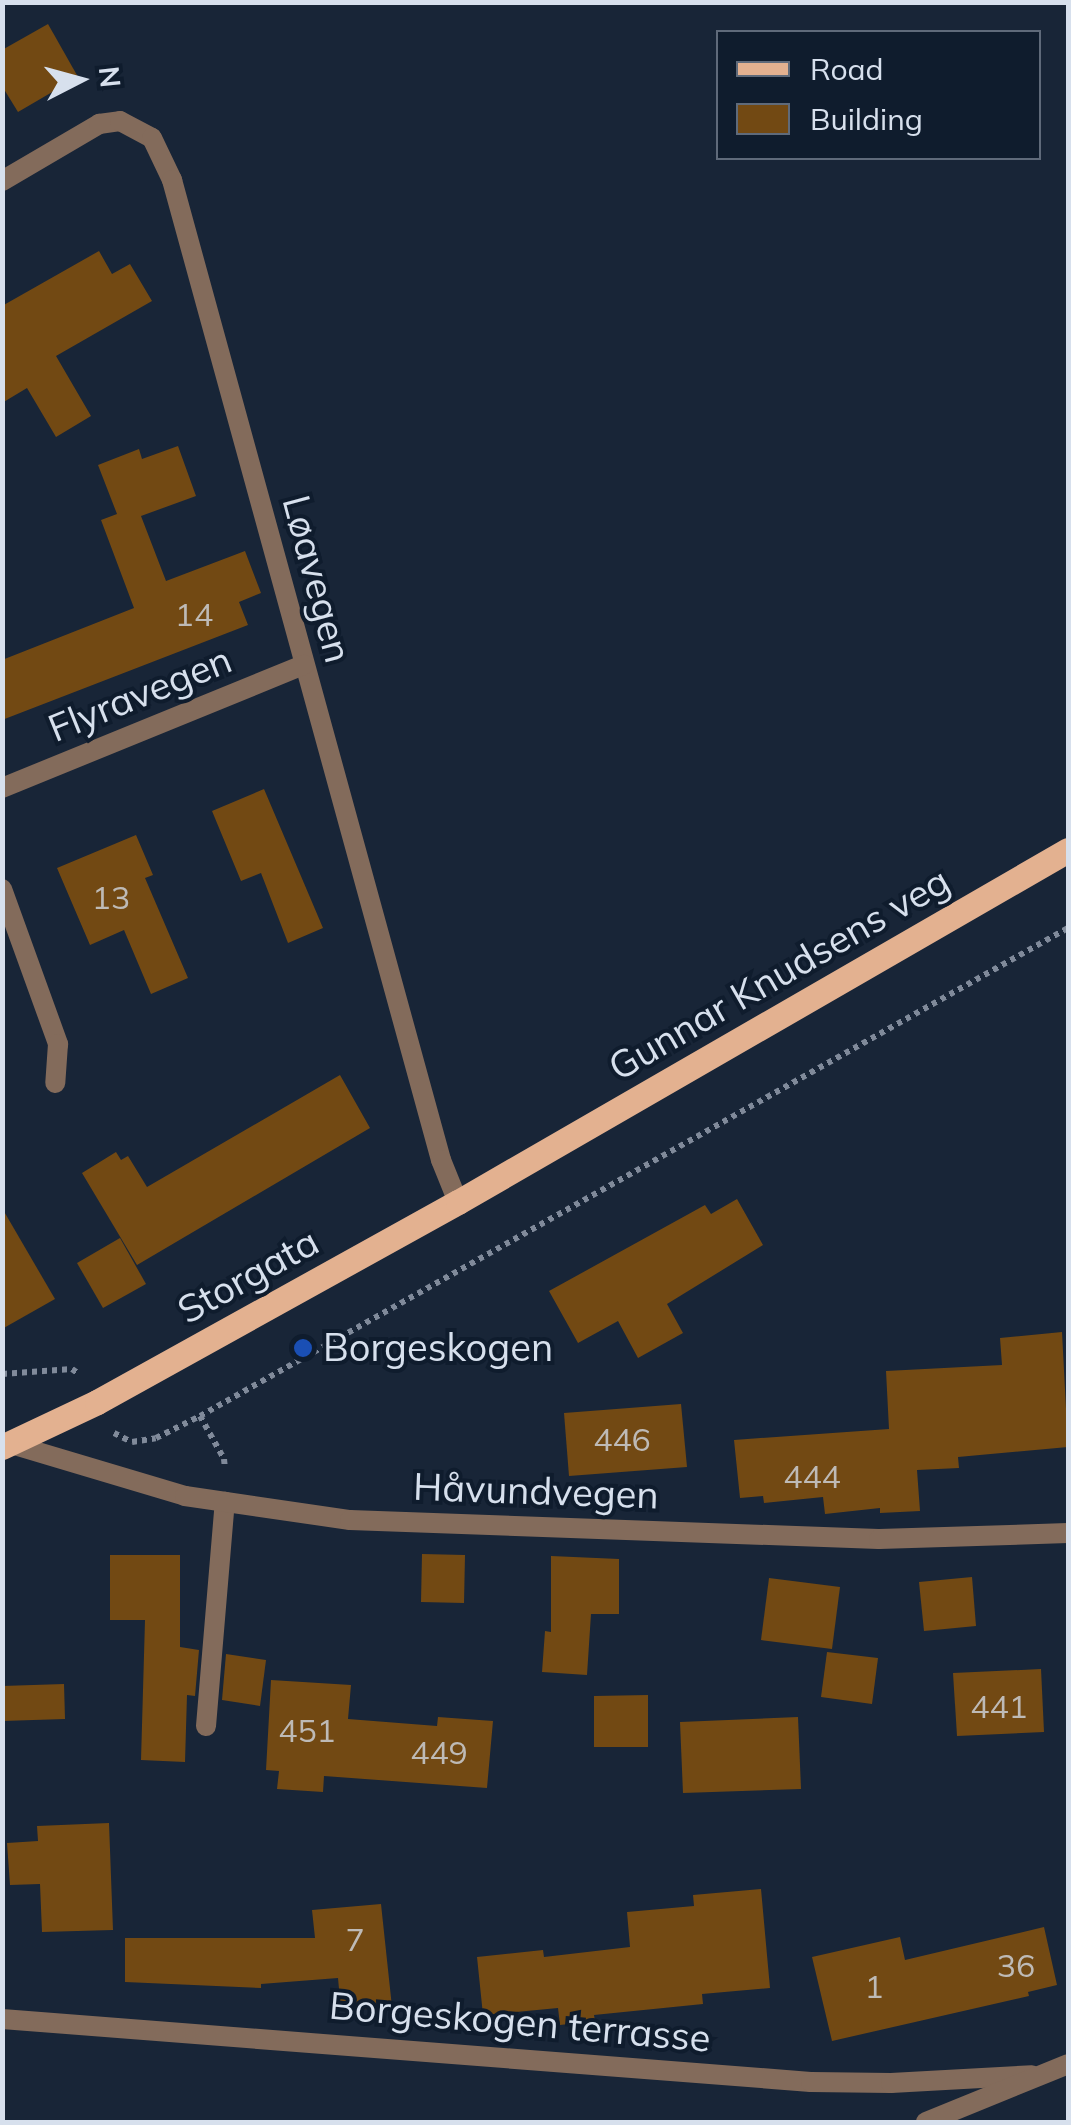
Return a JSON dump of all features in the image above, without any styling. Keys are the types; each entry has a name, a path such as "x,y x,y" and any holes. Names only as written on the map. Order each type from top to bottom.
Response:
{"main road":[{"name":"Gunnar Knudsens veg","path":"526,1162 1068,850"},
{"name":"Storgata","path":"7,1446 114,1392 526,1162"}],"street":[{"name":"Løavegen","path":"2,180 100,124 120,121 152,138 172,180 441,1160 458,1202"},
{"name":"Flyravegen","path":"2,788 304,665"},
{"path":"2,890 58,1044 54,1082"},
{"name":"Håvundvegen","path":"7,1446 185,1496 350,1520 860,1539 1068,1533"},
{"path":"206,1726 225,1502"},
{"name":"Borgeskogen terrasse","path":"2,2020 811,2082 892,2083 1032,2076"},
{"path":"926,2122 1068,2064"}],"path":[{"path":"107,1473 86,1444 113,1432 132,1442 156,1438 200,1416 1068,928"},
{"path":"2,1374 72,1369 84,1378"},
{"path":"200,1416 224,1460 225,1502"}],"building":[{"path":"48,24 78,77 18,112 2,86 2,50"},
{"path":"99,251 112,274 130,264 152,301 56,356 91,416 56,437 27,388 2,403 2,306"},
{"path":"178,446 196,496 141,516 166,581 245,551 261,593 239,602 248,625 2,720 2,660 134,608 101,520 117,514 98,465 139,449 142,459"},
{"path":"264,789 323,928 288,943 261,873 241,881 212,811"},
{"path":"136,835 153,875 145,878 188,978 151,994 124,930 90,945 57,868"},
{"path":"340,1075 370,1128 137,1265 82,1173 116,1152 121,1160 128,1156 147,1187"},
{"path":"737,1199 763,1245 667,1304 683,1333 638,1358 618,1321 578,1343 549,1291 705,1205 711,1214"},
{"path":"2,1208 55,1299 2,1329"},
{"path":"120,1238 146,1284 103,1308 77,1263"},
{"path":"1062,1332 1068,1447 958,1457 959,1468 917,1470 920,1511 880,1513 880,1508 825,1514 823,1497 764,1503 763,1496 740,1498 734,1440 889,1429 886,1371 1002,1365 1000,1338"},
{"path":"681,1404 687,1467 569,1476 564,1413"},
{"path":"422,1554 465,1555 464,1603 421,1602"},
{"path":"110,1555 180,1555 180,1647 199,1650 195,1696 187,1695 185,1762 141,1760 145,1620 110,1620"},
{"path":"551,1556 619,1559 619,1614 591,1614 587,1675 542,1672 545,1631 551,1632"},
{"path":"972,1577 976,1626 924,1631 919,1582"},
{"path":"769,1578 840,1587 832,1649 761,1640"},
{"path":"827,1652 878,1658 872,1704 821,1697"},
{"path":"226,1654 266,1660 260,1706 222,1700"},
{"path":"1041,1669 1044,1732 957,1736 953,1673"},
{"path":"271,1680 351,1685 348,1719 437,1726 438,1717 493,1721 487,1788 324,1776 323,1792 277,1789 279,1771 266,1770"},
{"path":"64,1684 65,1719 2,1721 2,1686"},
{"path":"648,1695 648,1747 594,1747 594,1696"},
{"path":"798,1717 801,1789 683,1793 680,1722"},
{"path":"109,1823 113,1930 42,1932 40,1884 10,1885 7,1843 38,1841 37,1826"},
{"path":"761,1889 770,1988 702,1994 703,2004 594,2015 595,2021 560,2025 558,2008 483,2015 477,1957 543,1950 544,1957 630,1947 627,1912 694,1906 693,1895"},
{"path":"381,1904 392,2007 341,2011 338,1978 261,1984 261,1988 125,1982 125,1938 315,1938 312,1910"},
{"path":"1044,1927 1057,1985 1028,1992 1029,1996 832,2041 812,1957 900,1937 905,1960"}],"place":[{"name":"Borgeskogen","path":"303,1348"}]}
